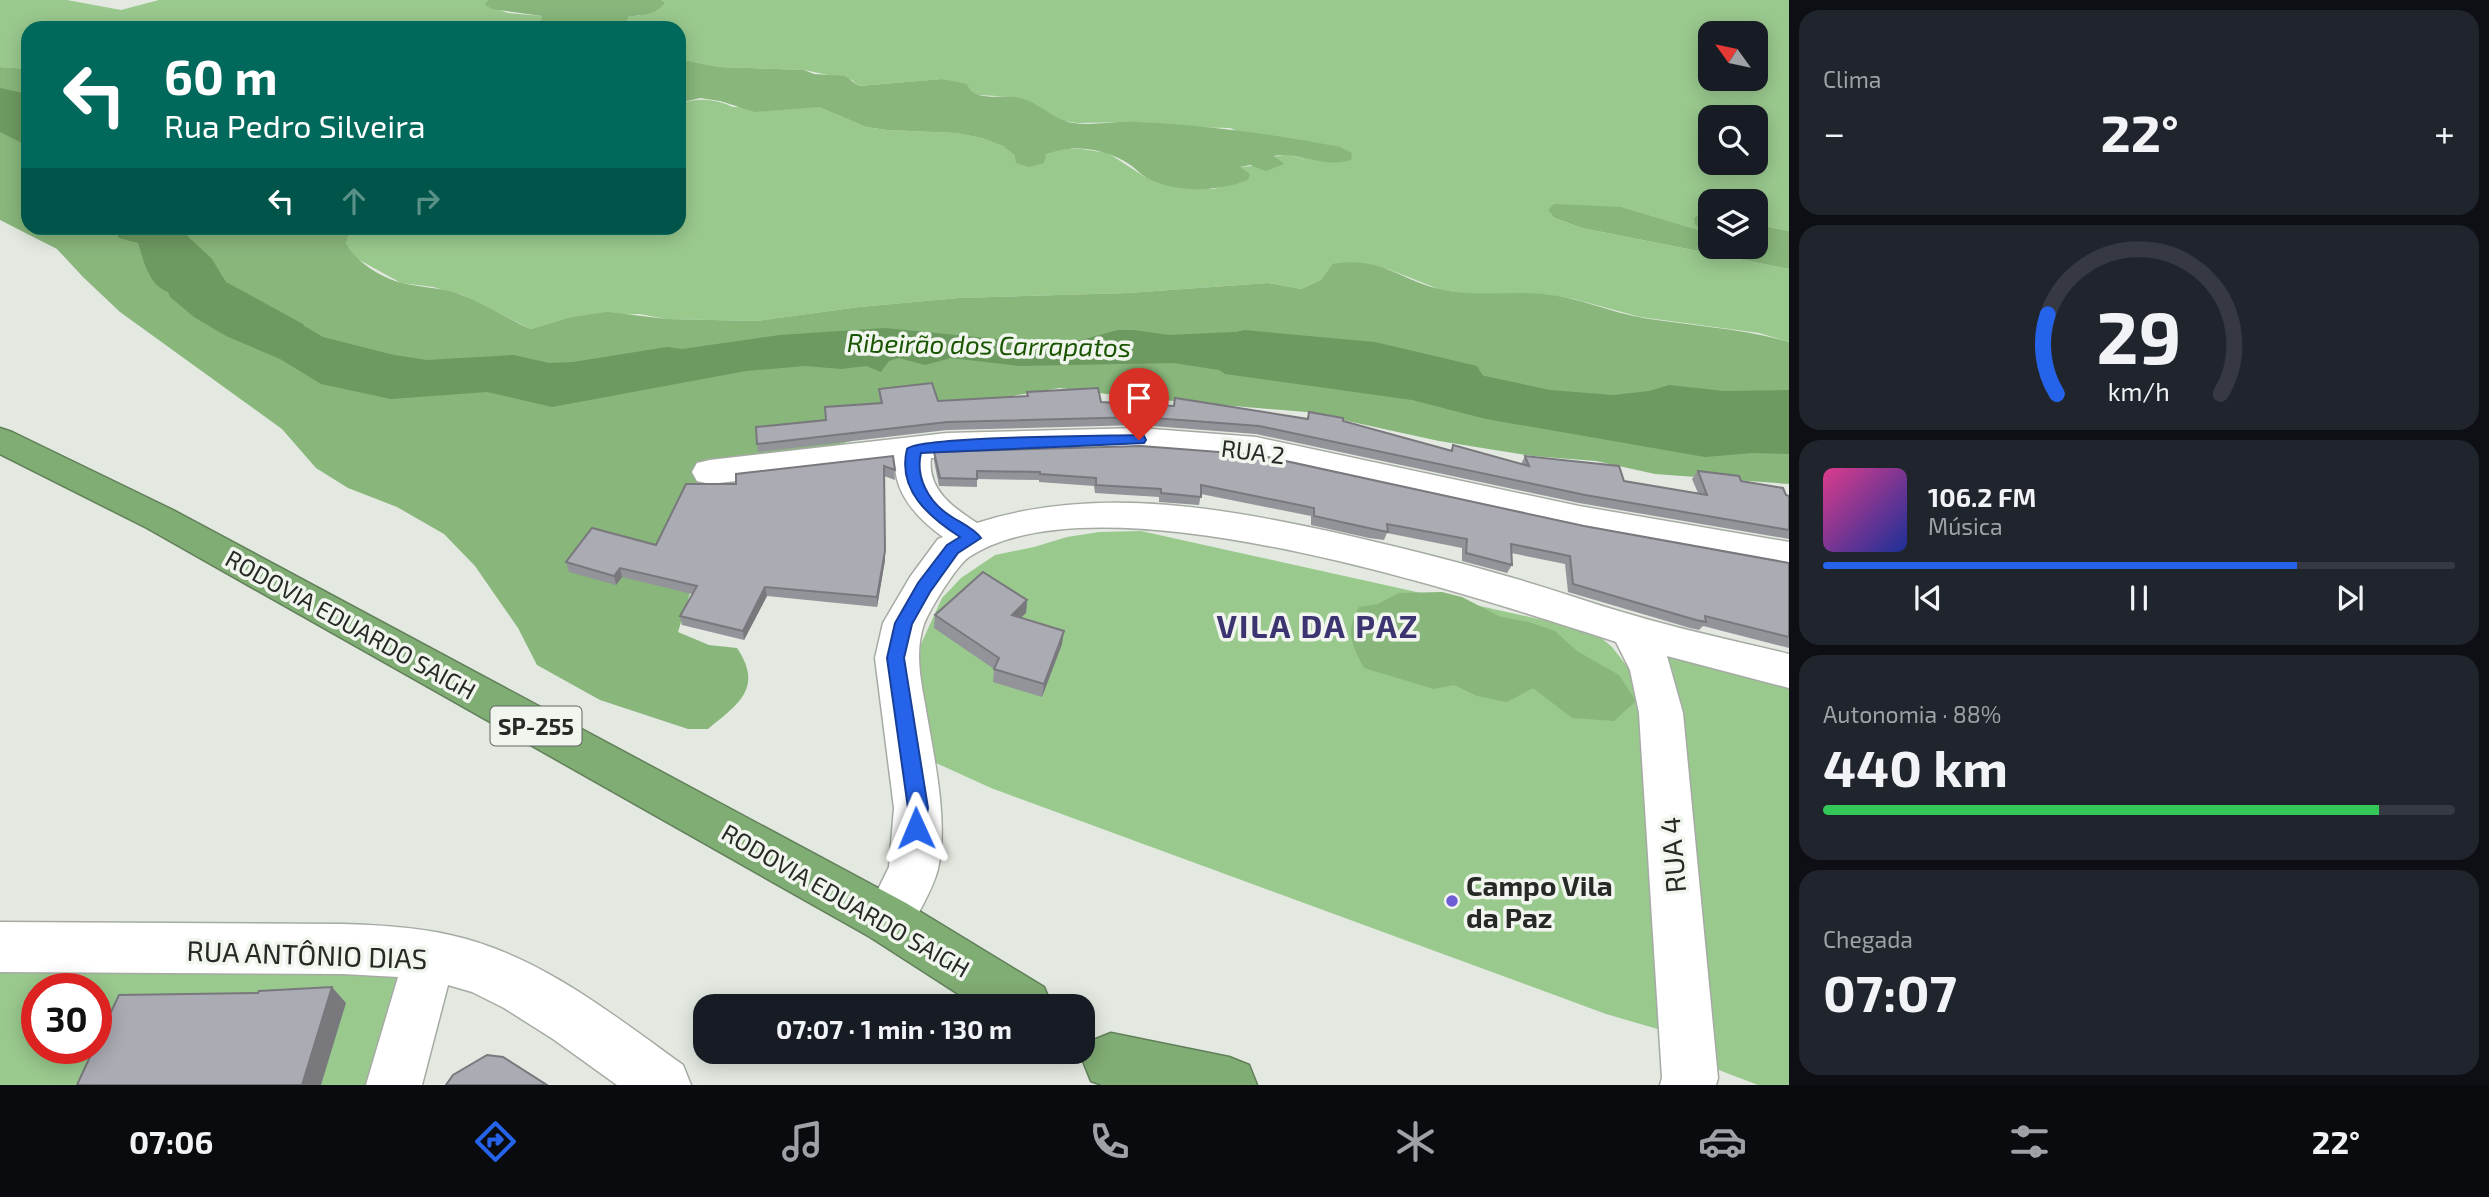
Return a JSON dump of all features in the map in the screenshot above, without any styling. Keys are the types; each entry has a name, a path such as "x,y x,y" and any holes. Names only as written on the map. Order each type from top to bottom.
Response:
{"highway":[{"name":"RODOVIA EDUARDO SAIGH","path":"0,440 160,519 888,920 1006,994"},
{"path":"1121,1068 1229,1085"}],"street":[{"name":"RUA 2","path":"710,472 947,445 1139,440 1256,449 1579,519 1789,556"},
{"path":"915,449 911,462 914,484 940,517 973,538"},
{"path":"888,920 913,869 918,808 896,658 904,623 924,588 952,549 973,538 1010,526 1053,518 1092,515 1159,517 1265,531 1513,593 1631,631 1789,671"},
{"name":"RUA 4","path":"1631,631 1643,647 1653,672 1661,713 1696,1083"},
{"name":"RUA ANTÔNIO DIAS","path":"0,947 336,950 430,956 476,967 519,988 603,1040 663,1085"},
{"path":"394,1085 430,956"}],"shaded area":[{"path":"0,0 67,0 121,10 159,0 488,0 486,5 508,13 542,16 540,21 21,21 21,68 0,67"},
{"path":"488,0 665,2 654,12 629,16 627,21 540,21 542,16 492,9 485,5"},
{"path":"661,0 1789,0 1789,231 1768,227 1768,189 1698,189 1698,230 1622,207 1555,218 1582,228 1698,251 1698,259 1739,259 1789,269 1789,342 1759,333 1640,317 1574,299 1544,294 1469,294 1441,290 1388,269 1332,264 1321,280 1301,289 1268,283 1128,293 959,298 859,307 756,321 666,319 639,314 567,318 531,329 463,295 433,287 401,283 352,256 346,243 349,235 686,235 686,102 693,100 713,100 733,107 819,107 866,127 956,133 982,138 1003,146 1015,156 1046,155 1059,149 1108,153 1145,177 1213,189 1248,180 1238,167 1283,164 1273,157 1289,154 1309,162 1230,128 1137,122 1077,123 1058,120 1015,97 978,95 943,79 859,86 852,80 804,70 719,67 686,60 686,21 627,21 629,16 639,16 665,2"},
{"path":"686,60 719,67 804,70 814,74 845,76 859,86 942,79 967,84 970,90 981,95 1023,99 1073,123 1137,122 1188,125 1289,138 1340,147 1352,153 1351,160 1340,162 1274,156 1284,164 1266,171 1250,165 1240,167 1250,174 1248,180 1210,189 1184,188 1147,178 1129,164 1099,151 1056,151 1046,155 1044,163 1029,167 1016,163 1015,156 1003,146 982,138 956,133 866,127 819,107 755,112 700,98 686,101"},
{"path":"0,67 21,68 21,231 0,220"},
{"path":"1554,204 1622,207 1698,230 1698,251 1582,228 1555,218 1548,210"},
{"path":"1768,227 1789,231 1789,269 1739,259 1768,259"},
{"path":"29,235 349,235 346,243 350,250 362,263 378,273 402,283 462,295 531,329 567,318 607,312 667,319 756,321 859,307 959,298 1128,293 1268,283 1301,289 1321,280 1332,264 1364,263 1444,290 1557,296 1643,318 1735,330 1789,342 1789,484 1655,474 1596,461 1532,456 1439,441 1306,412 1138,398 1060,388 969,403 962,413 745,468 723,487 678,632 709,645 737,648 745,662 748,685 737,703 708,729 688,729 600,700 537,665 518,628 475,566 444,534 397,507 348,488 316,468 282,429 120,312 57,249"},
{"name":"Campo Vila da Paz","path":"1141,531 1593,631 1612,647 1630,670 1651,732 1661,1030 1606,1014 991,788 936,763 915,695 921,644 942,598 961,578 995,555 1067,537 1099,532"},
{"path":"1442,592 1462,597 1501,617 1529,622 1555,631 1577,651 1619,675 1636,701 1614,721 1572,718 1533,688 1507,702 1477,696 1454,685 1434,689 1364,668 1351,638 1352,624 1359,607 1378,604 1399,593"},
{"path":"1656,647 1789,681 1789,1085 1758,1085 1703,1064 1683,840 1677,688 1672,669"},
{"path":"0,960 408,972 380,1085 0,1085"}],"water":[{"path":"0,88 21,92 21,142 0,132"},
{"path":"118,235 159,235 206,292 227,297 308,328 323,337 394,355 427,360 514,355 549,363 573,362 667,347 682,349 780,335 885,328 1019,341 1081,340 1118,330 1169,335 1233,332 1258,334 1317,356 1374,360 1391,356 1550,390 1613,395 1649,391 1669,385 1724,391 1789,390 1789,454 1752,453 1705,457 1486,419 1412,400 1225,374 1219,370 1173,363 1020,366 951,358 925,365 899,358 889,361 881,372 866,366 841,369 805,366 746,371 552,407 487,392 391,399 321,384 280,359 226,336 194,317 156,284 145,265 138,243 119,238"}],"building":[{"path":"932,383 938,401 1028,396 1027,392 1098,388 1101,402 1174,406 1175,398 1308,419 1309,412 1343,418 1343,421 1452,451 1453,445 1529,466 1525,456 1619,466 1624,481 1707,495 1698,471 1739,476 1741,481 1783,488 1789,496 1789,530 1585,495 1259,426 1141,417 947,422 757,444 756,427 826,420 825,407 882,403 879,389"},
{"path":"1141,446 1258,455 1584,526 1789,563 1789,637 1705,616 1706,622 1696,620 1573,584 1570,556 1511,544 1512,565 1466,553 1467,539 1387,524 1388,532 1373,529 1314,516 1314,508 1201,485 1201,497 1161,493 1161,489 1096,485 1096,478 1040,472 977,471 977,479 940,478 934,452"},
{"path":"893,456 895,470 884,466 885,551 877,597 765,587 743,631 680,616 697,586 620,568 614,576 566,562 592,528 656,545 686,484 736,484 736,474"},
{"path":"983,572 1027,600 1012,615 1064,631 1044,684 994,669 999,658 935,615"},
{"path":"332,987 302,1085 77,1085 87,1064 112,1064 112,1010 119,995"},
{"path":"487,1055 503,1057 547,1085 446,1085 453,1075"}],"waterway":[{"name":"Ribeirão dos Carrapatos","path":"159,235 193,270 205,292 283,336"},
{"name":"Ribeirão dos Carrapatos","path":"1244,347 1375,360 1456,379"}],"place":[{"name":"Campo Vila da Paz","path":"1452,901"}],"district":[{"name":"VILA DA PAZ","path":"1318,625"}],"route":[{"path":"916,828 918,808 899,694 896,658 904,623 924,588 952,549 973,538 940,517 914,484 911,462 915,449 947,445 1139,440"}]}
